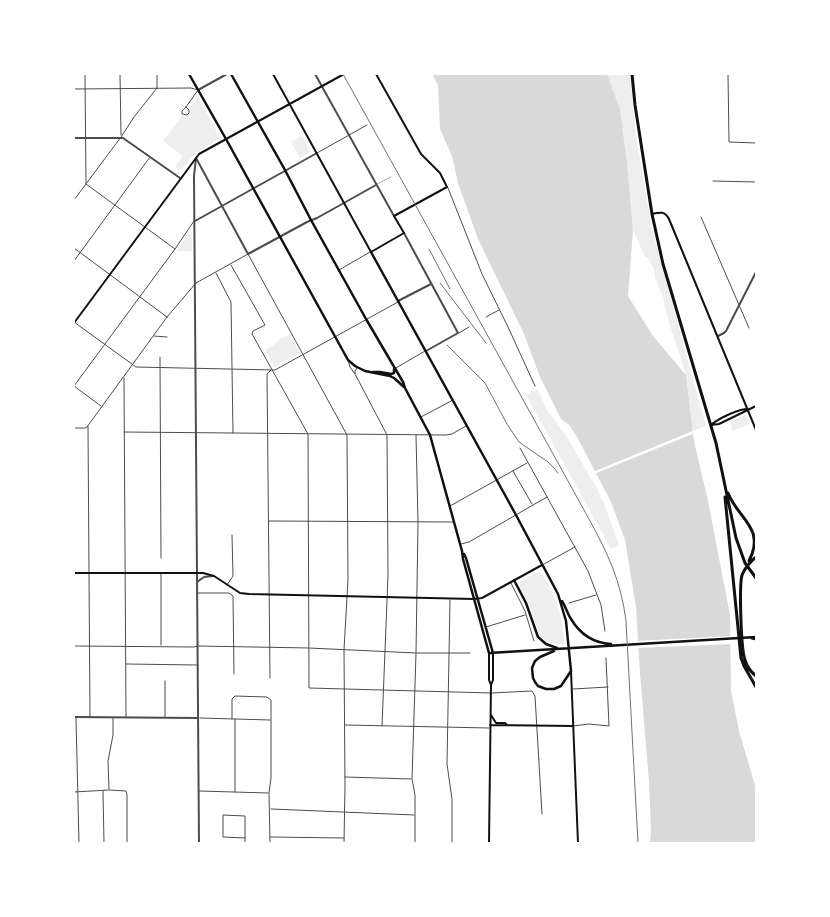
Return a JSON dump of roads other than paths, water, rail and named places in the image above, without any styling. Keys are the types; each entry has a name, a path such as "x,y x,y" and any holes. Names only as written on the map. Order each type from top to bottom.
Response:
{"highway":[{"path":"632,74 652,214 666,274 716,443 736,538 744,558 756,578"},
{"path":"724,481 729,497 748,521 753,533 754,547 747,567"},
{"path":"724,481 740,654 744,666 756,687"},
{"path":"756,557 742,576 741,585 743,654 748,667 756,676"}],"main road":[{"path":"189,74 348,360 357,368 394,378 405,388"},
{"path":"229,74 285,170 366,319 403,382 430,435 462,551 466,558 491,653"},
{"path":"273,74 556,588 567,629 571,671 578,843"},
{"path":"74,323 196,158 204,151 344,74"},
{"path":"371,252 404,233 394,216 447,187 442,176 421,154 376,74"},
{"path":"652,214 663,212 667,214 756,430"},
{"path":"372,372 391,374 394,373 394,369"},
{"path":"711,425 719,424 738,416 756,406"},
{"path":"74,573 208,574 240,593 476,599 482,598 543,565"},
{"path":"513,581 526,603 538,638 546,644 561,649"},
{"path":"476,599 486,627 491,653 489,680 491,685 490,843"},
{"path":"560,600 565,605 570,618 583,633 603,644 617,645"},
{"path":"491,653 756,638"},
{"path":"561,649 538,658 532,668 533,678 542,688 549,690 561,686 571,671"},
{"path":"490,713 496,723 505,723 507,725"},
{"path":"490,727 507,725 573,726"}],"street":[{"path":"85,74 86,184"},
{"path":"120,74 121,137"},
{"path":"74,200 157,88 156,74"},
{"path":"186,107 198,90 229,74"},
{"path":"315,74 394,216"},
{"path":"728,74 729,142 756,143"},
{"path":"74,89 191,88 198,90"},
{"path":"102,406 74,386 195,221 367,125"},
{"path":"74,138 121,137 151,156 180,178"},
{"path":"74,261 151,156"},
{"path":"196,158 194,176 199,843"},
{"path":"196,158 348,435 348,578 344,650 344,843"},
{"path":"189,167 194,172 194,176"},
{"path":"713,181 756,182"},
{"path":"86,184 175,249"},
{"path":"74,428 85,428 88,426 168,317 196,283 376,184"},
{"path":"447,187 482,274 535,386"},
{"path":"702,216 749,328"},
{"path":"404,233 458,333"},
{"path":"74,248 168,317"},
{"path":"339,270 371,252"},
{"path":"230,264 265,325 252,333 308,434 309,688 491,693 533,692 535,696 536,726 540,754 542,814"},
{"path":"718,336 726,331 756,272"},
{"path":"215,273 231,302 233,434"},
{"path":"74,323 133,365 140,367 275,370 431,284"},
{"path":"486,317 499,310"},
{"path":"394,369 469,327"},
{"path":"154,336 167,337"},
{"path":"160,357 161,558"},
{"path":"348,360 387,435 387,597 382,726"},
{"path":"355,374 357,368"},
{"path":"270,678 267,374 272,370"},
{"path":"124,377 126,717"},
{"path":"421,418 453,400"},
{"path":"88,426 90,717"},
{"path":"124,432 450,435 466,426"},
{"path":"415,843 415,795 412,779 418,522 416,435"},
{"path":"520,448 588,571 603,614 605,631"},
{"path":"450,506 528,462"},
{"path":"513,470 533,505"},
{"path":"460,544 469,542 548,497"},
{"path":"269,521 454,522"},
{"path":"226,585 233,576 232,534"},
{"path":"543,565 575,547"},
{"path":"161,573 162,646"},
{"path":"197,582 204,577 214,576"},
{"path":"513,581 534,641"},
{"path":"197,593 229,594 233,596 234,674"},
{"path":"569,603 597,595"},
{"path":"450,599 447,768 452,800 452,843"},
{"path":"486,627 526,615"},
{"path":"74,646 233,646 416,653 470,653"},
{"path":"573,726 586,724 609,726 606,658"},
{"path":"126,664 197,665"},
{"path":"165,681 165,718"},
{"path":"572,689 608,687"},
{"path":"232,719 232,699 235,696 270,698 270,843"},
{"path":"79,843 75,717 271,720"},
{"path":"109,790 108,761 113,735 113,717"},
{"path":"235,719 235,792"},
{"path":"345,725 490,727"},
{"path":"345,777 412,779"},
{"path":"103,791 104,843"},
{"path":"74,792 126,791 127,843"},
{"path":"199,791 269,793"},
{"path":"270,809 415,815"},
{"path":"245,838 223,837 223,816 245,816 245,838 245,843"},
{"path":"270,837 344,838"}],"lane":[{"path":"376,184 391,177"}],"railway":[{"path":"343,74 589,519 613,568 621,593 626,621 638,843"},
{"path":"429,249 450,289"},
{"path":"440,283 486,343"},
{"path":"447,345 485,383 519,442 548,462 558,473"}]}
